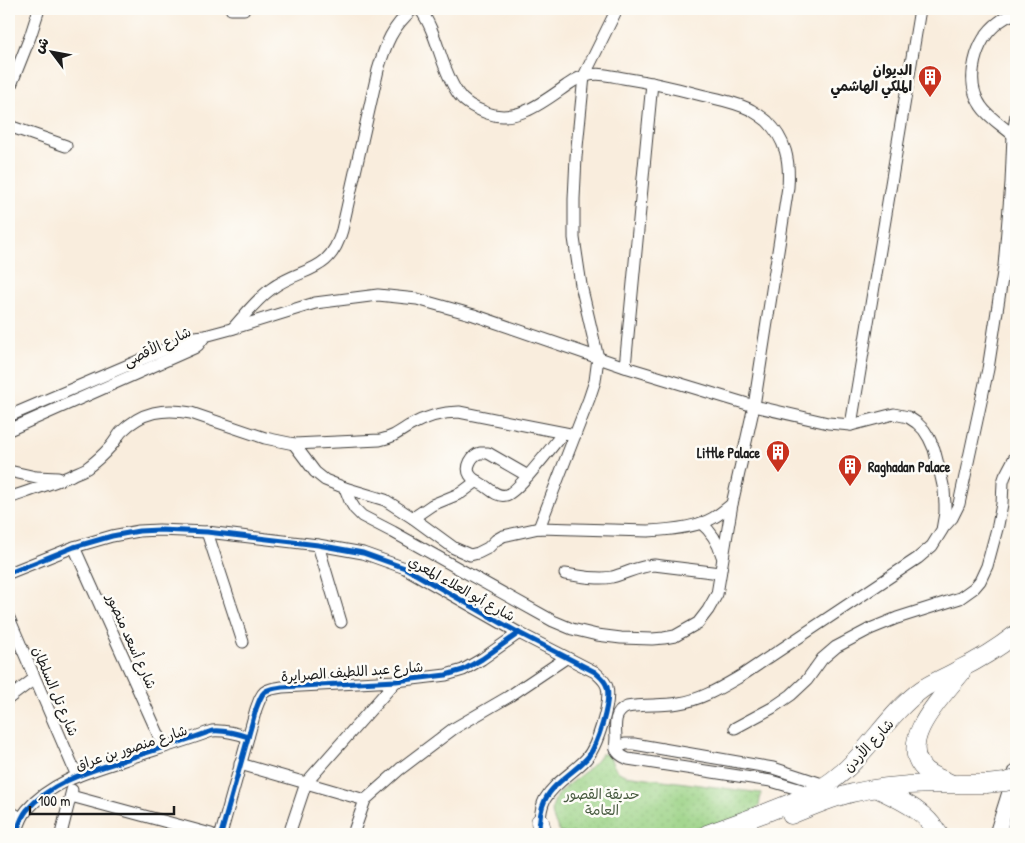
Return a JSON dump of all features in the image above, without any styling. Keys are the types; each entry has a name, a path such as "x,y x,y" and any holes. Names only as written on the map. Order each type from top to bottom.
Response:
{"highway":[{"name":"شارع الأردن","path":"707,834 793,802 833,781 914,696 923,689 1000,646 1016,634"},
{"path":"953,784 926,771 917,757 916,747 918,735 933,706 966,666"},
{"name":"شارع الأردن","path":"742,834 839,797 877,789 916,785 986,784 1016,779"},
{"path":"877,789 905,802 924,816 939,834"}],"main road":[{"path":"998,834 1016,773"},
{"path":"1013,834 1016,824"}],"street":[{"path":"9,90 39,9"},
{"path":"231,9 244,9"},
{"path":"231,329 270,290 284,281 320,265 335,250 342,230 382,55 396,26 413,9"},
{"path":"346,488 350,501 362,516 554,622 572,629 621,638 652,639 675,636 698,623 717,594 732,504 754,406 788,187 789,168 786,151 778,134 766,120 751,110 734,104 652,82 594,74 575,80 525,112 507,116 488,114 471,106 457,93 448,76 433,32 420,9"},
{"path":"539,528 569,434 590,399 595,381 598,358 581,285 574,238 576,157 584,76 617,9"},
{"path":"851,425 920,9"},
{"path":"1014,135 982,107 976,95 973,80 974,64 978,52 991,28 1016,13"},
{"path":"625,367 652,82"},
{"path":"819,789 635,760 623,756 616,749 616,719 622,709 633,706 689,701 719,689 741,676 918,558 932,546 952,518 959,504 988,369 1004,266 1016,115"},
{"path":"9,126 66,146"},
{"path":"205,336 315,303 378,295 417,299 474,315 625,367 754,406 828,423 851,425 894,414 908,417 924,430 934,449 944,490 946,513 942,530"},
{"name":"شارع الأقصى","path":"9,416 189,339 205,336"},
{"name":"شارع الأقصى","path":"9,430 194,348 205,336"},
{"path":"9,498 86,469 98,460 120,433 131,423 162,410 191,413 265,438 294,444 390,438 438,413 449,412 459,412 569,434"},
{"path":"528,476 488,453 475,455 468,466 471,476 477,481 498,495 504,496 509,494 528,476 569,434"},
{"path":"294,444 315,472 325,480 385,500 454,548 470,555 478,554 503,536 539,528 648,531 673,529 713,519 732,504"},
{"path":"735,728 772,708 791,695 836,647 870,629 897,618 960,598 974,588 980,581 987,566 1002,504 1002,482 1016,455"},
{"path":"9,471 36,477 62,479"},
{"path":"413,518 432,505 461,493 477,481"},
{"path":"701,523 715,538 723,558"},
{"name":"شارع أبو العلاء المعري","path":"9,573 74,547 112,536 148,530 207,532 318,545 363,554 405,568 519,633 595,672 603,679 607,687 607,709 594,747 591,753 545,799 541,811 540,830"},
{"path":"207,532 243,642"},
{"path":"318,545 341,622"},
{"name":"شارع أسعد منصور","path":"74,547 164,747"},
{"path":"565,574 598,578 610,577 645,565 720,573"},
{"name":"شارع تل السلطان","path":"9,618 76,776"},
{"name":"شارع عبد اللطيف الصرايرة","path":"221,834 259,700 267,689 396,682 446,675 464,670 482,660 519,633"},
{"path":"353,834 365,800 400,769 447,734 508,697 566,658"},
{"path":"9,698 34,679"},
{"path":"289,834 306,783 396,682"},
{"name":"شارع منصور بن عراق","path":"16,834 21,818 40,797 54,787 76,776 212,731 223,730 248,737"},
{"path":"616,749 625,744 634,744 773,768 819,789"},
{"path":"240,764 365,800"},
{"path":"778,783 781,771"},
{"path":"61,834 76,776"},
{"path":"71,796 211,834"},
{"path":"9,811 21,818"}],"green space":[{"name":"حديقة القصور العامة","path":"601,754 609,754 616,769 625,775 761,793 759,806 752,814 693,834 562,834 554,821 552,811 554,801"}],"cycle path":[{"path":"9,573 74,547 112,536 139,531 159,530 207,532 318,545 363,553 405,568 519,633 595,672 606,685 607,702 603,723 596,743 588,757 553,788 545,800 542,808 539,834"},
{"path":"221,834 256,709 264,692 282,687 396,681 446,675 463,670 519,633"},
{"path":"16,834 20,821 27,810 47,792 70,779 212,731 230,732 248,737"}],"place":[{"name":"الديوان الملكي الهاشمي","path":"930,98"},
{"name":"Little Palace","path":"778,473"},
{"name":"Raghadan Palace","path":"850,487"}]}
